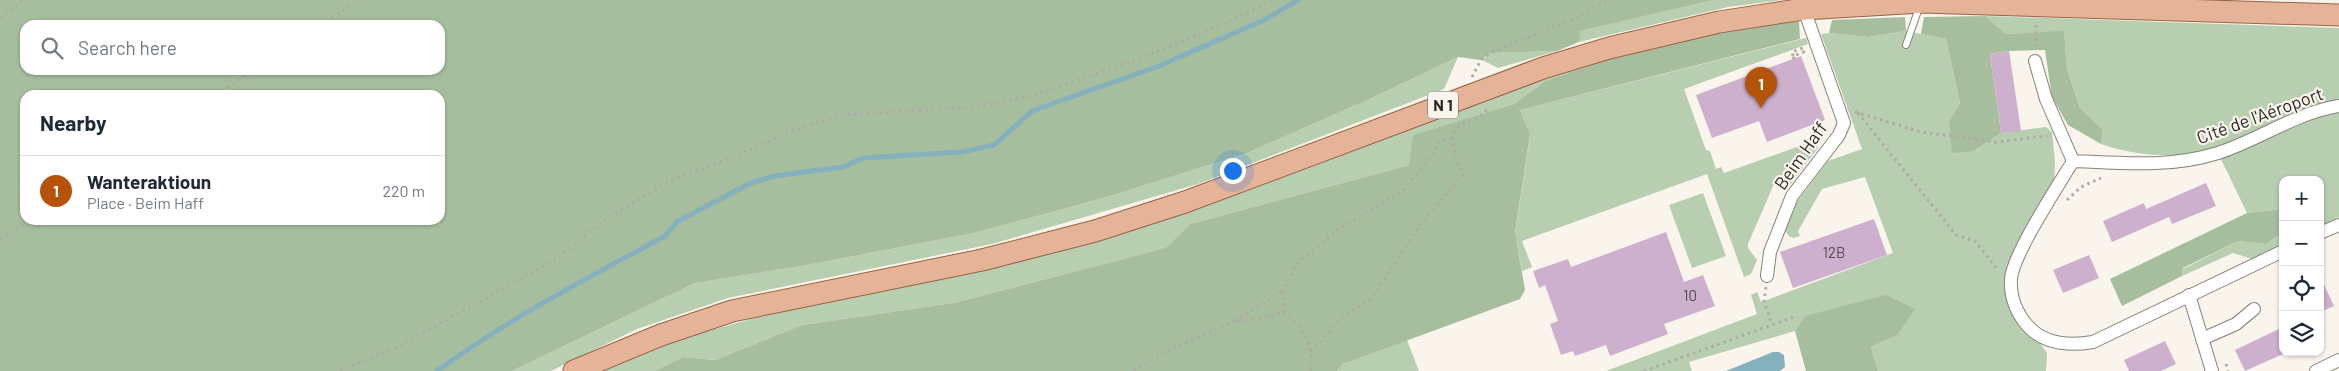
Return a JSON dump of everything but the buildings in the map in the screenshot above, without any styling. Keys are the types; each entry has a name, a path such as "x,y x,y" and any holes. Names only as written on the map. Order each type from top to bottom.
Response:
{"main road":[{"name":"N 1","path":"574,371 660,335 732,311 982,260 1095,231 1185,202 1478,92 1609,48 1719,22 1804,9 1921,2 2339,15"}],"street":[{"name":"Beim Haff","path":"1767,276 1770,252 1792,196 1839,135 1844,123 1804,9"},
{"path":"2035,61 2046,100 2073,161 2017,258 2011,278 2012,298 2020,317 2032,330 2052,342 2072,345 2093,342 2279,253"},
{"name":"Cité de l'Aéroport","path":"2073,161 2169,163 2218,153 2309,113 2339,106"},
{"path":"2324,231 2339,225"},
{"path":"2189,295 2212,371"},
{"path":"2202,339 2236,324 2254,309"},
{"path":"2316,371 2339,360"}],"lane":[{"path":"1906,45 1921,2"}],"path":[{"path":"0,18 22,0"},
{"path":"328,20 358,0"},
{"path":"340,371 399,346 557,259 604,220 668,182 738,155 789,132 842,115 971,107 1024,98 1142,58 1239,18 1271,0"},
{"path":"1134,371 1165,352 1234,321 1283,290 1297,264 1336,231 1404,190 1435,152 1438,143 1452,137 1459,125 1484,115 1489,106 1478,92 1472,73 1482,60 1490,54 1580,16 1607,0"},
{"path":"2034,6 2037,31 2035,61"},
{"path":"1793,56 1792,52 1805,48"},
{"path":"224,90 247,75"},
{"path":"1840,111 1857,112 1921,132 1996,142 2062,135"},
{"path":"1857,112 1956,236 1975,241 2002,275 2011,278"},
{"path":"1311,352 1341,318 1371,299 1420,225 1463,175 1456,159 1452,137"},
{"path":"2066,201 2081,186 2107,177"},
{"path":"0,240 22,225"},
{"path":"1767,276 1764,301 1772,325"},
{"path":"1283,290 1284,312"},
{"path":"1284,312 1296,321 1306,335 1311,352 1310,371"},
{"path":"1234,321 1262,318 1284,312"},
{"path":"1644,371 1794,317"}],"green space":[{"path":"0,0 1714,0 1580,31 1579,42 1557,51 1490,53 1481,60 1458,57 1370,99 1247,153 1104,198 974,233 802,266 695,283 512,371 0,371"},
{"path":"1714,0 1781,0 1728,7 1579,42 1579,31"},
{"path":"1985,16 2339,28 2339,217 2324,224 2324,176 2279,176 2279,209 2247,213 2218,153 2188,155 2144,154 2115,149 2101,144 2103,130 2080,108 2067,69 2064,32 2006,34"},
{"path":"1985,16 2006,34 2064,31 2067,69 2080,108 2103,130 2101,144 2068,125 2052,97 2045,50 2009,51 1990,54 2001,133 1974,151 1952,153 1949,121 1960,103 1946,39 1921,34 1924,17"},
{"path":"1905,17 1906,31 1868,37 1829,33 1832,20"},
{"path":"1799,21 1800,39 1520,110 1530,135 1515,232 1525,290 1520,299 1343,364 1337,371 654,371 683,357 715,360 802,325 953,303 1166,248 1190,224 1409,165 1413,135 1514,104 1545,81 1609,59 1718,31"},
{"path":"1906,31 1946,39 1960,103 1949,121 1974,151 2001,133 2046,127 2052,132 2055,162 2054,193 2011,278 2031,330 2047,353 2046,371 1878,371 1871,347 1897,335 1805,316 1795,331 1689,362 1692,371 1606,371 1757,314 1751,295 1757,292 1761,302 1893,253 1865,177 1822,189 1798,231 1800,236 1794,238 1785,231 1796,203 1828,161 1862,149 1821,34 1829,33 1868,37"},
{"path":"1806,38 1808,44 1684,89 1706,150 1710,151 1716,169 1721,167 1724,173 1811,142 1817,145 1818,148 1787,189 1774,184 1748,244 1748,248 1757,260 1751,274 1744,277 1707,174 1522,241 1532,267 1522,271 1515,233 1530,136 1520,110"},
{"path":"1557,51 1498,68 1482,60 1490,53"},
{"path":"1458,57 1444,89 1198,184 992,244 728,298 637,329 551,371 512,371 695,283 802,266 974,233 1104,198 1247,153 1370,99"},
{"path":"1609,59 1545,81 1514,104 1414,135 1409,165 1190,224 1167,248 953,303 802,325 715,360 683,357 654,371 603,371 687,337 786,309 1010,265 1214,201 1547,77"},
{"path":"1703,193 1726,256 1692,268 1669,205"},
{"path":"2279,209 2279,235 2266,244 2238,241 2183,268 2182,276 2122,306 2110,279 2247,213"},
{"path":"2279,235 2279,246 2252,259 2233,253 2182,276 2183,269 2238,241 2266,244"},
{"path":"1886,295 1915,309 1897,335 1871,347 1878,371 1806,371 1795,331 1805,316"},
{"path":"1407,340 1419,371 1337,371 1343,364"}],"water":[{"path":"1773,352 1779,352 1784,355 1785,367 1780,371 1726,371"}],"waterway":[{"path":"437,371 520,317 665,236 678,221 751,183 774,176 843,167 863,158 962,152 994,145 1032,111 1159,66 1264,20 1298,0"}],"place":[{"name":"Wanteraktioun","path":"1761,108"}]}
